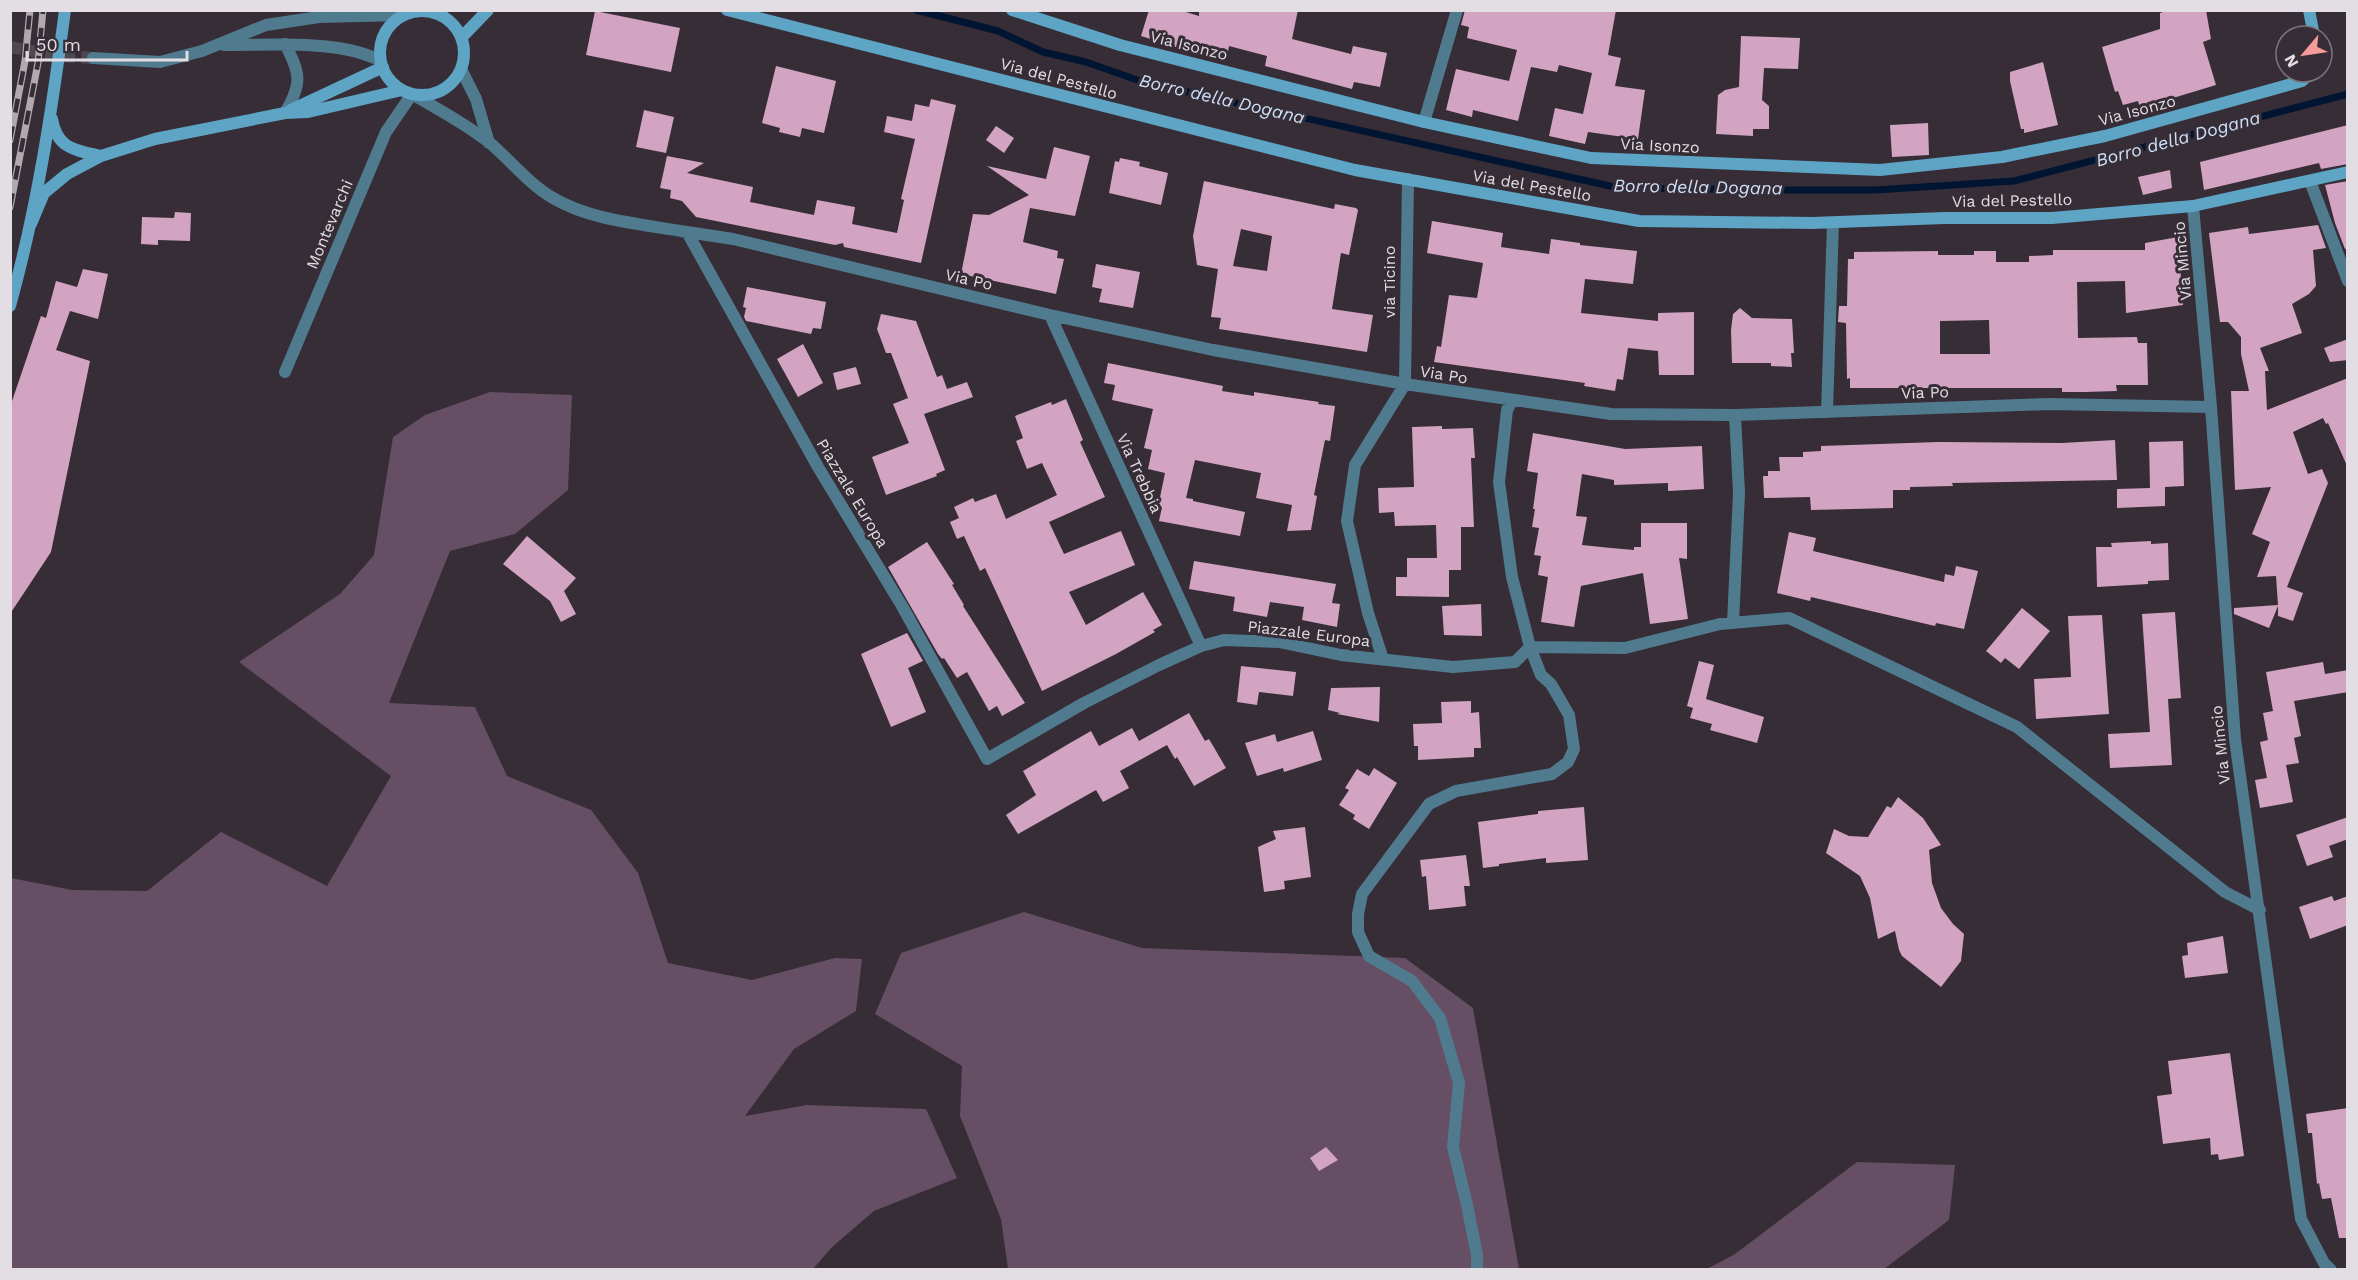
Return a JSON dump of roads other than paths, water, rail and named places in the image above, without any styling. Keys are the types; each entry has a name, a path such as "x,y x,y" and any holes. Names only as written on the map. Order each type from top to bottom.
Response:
{"street":[{"path":"461,38 488,10"},
{"name":"Via del Pestello","path":"727,10 1354,170 1639,221 1833,223 1944,218 2052,218 2193,206 2348,172"},
{"name":"Via Isonzo","path":"1012,10 1120,45 1424,122 1591,158 1880,170 2002,157 2105,136 2291,84"},
{"path":"1424,122 1457,10"},
{"path":"10,306 31,224 54,92 65,11"},
{"path":"31,224 44,193 67,174 101,156 155,139 285,113 308,112 407,92 424,95 446,87 455,79 464,59 461,38 447,14 425,11 403,15 319,17 266,25 217,45 160,63 93,58"},
{"path":"403,15 392,23 384,34 380,46 382,64 387,76 407,92 450,116 489,143 552,197 585,213 687,232"},
{"path":"217,45 285,44 350,50 382,64"},
{"path":"285,44 297,67 299,84 285,113"},
{"path":"285,113 382,64"},
{"path":"461,69 476,99 489,143"},
{"name":"Montevarchi","path":"285,372 386,132 407,92"},
{"path":"51,110 54,131 62,144 75,150 101,156"},
{"name":"via Ticino","path":"1405,384 1408,179"},
{"path":"2310,182 2348,281"},
{"name":"Via Mincio","path":"2193,206 2211,407 2235,739 2301,1219 2324,1263 2331,1269"},
{"path":"1827,412 1833,223"},
{"name":"Via Po","path":"687,232 733,239 1050,315 1213,350 1405,384 1611,414 1735,415 2050,404 2211,407"},
{"name":"Piazzale Europa","path":"687,232 818,467 902,606 987,759 1084,703 1159,664 1201,646 1224,640 1279,642 1341,655 1453,667 1515,662 1530,647"},
{"name":"Via Trebbia","path":"1050,315 1201,646"},
{"path":"1383,658 1368,613 1347,521 1355,465 1405,384"},
{"path":"1477,1269 1477,1254 1453,1147 1459,1083 1440,1018 1412,981 1369,957 1358,932 1358,914 1362,894 1429,804 1456,791 1552,774 1568,762 1574,749 1569,715 1551,684 1541,675 1530,647 1512,577 1499,482 1500,455 1507,410 1512,401"},
{"path":"1733,623 1739,493 1735,415"},
{"path":"1530,647 1625,648 1720,624 1789,618 2017,727 2225,892 2260,910"}],"waterway":[{"name":"Borro della Dogana","path":"916,10 998,31 1043,52 1086,62 1143,82 1619,188 1876,190 2014,181 2348,94"}],"tunnel":[{"path":"10,47 60,56 93,58"}],"railway":[{"path":"10,140 25,61 30,10"},
{"path":"10,207 38,63 43,10"}]}
